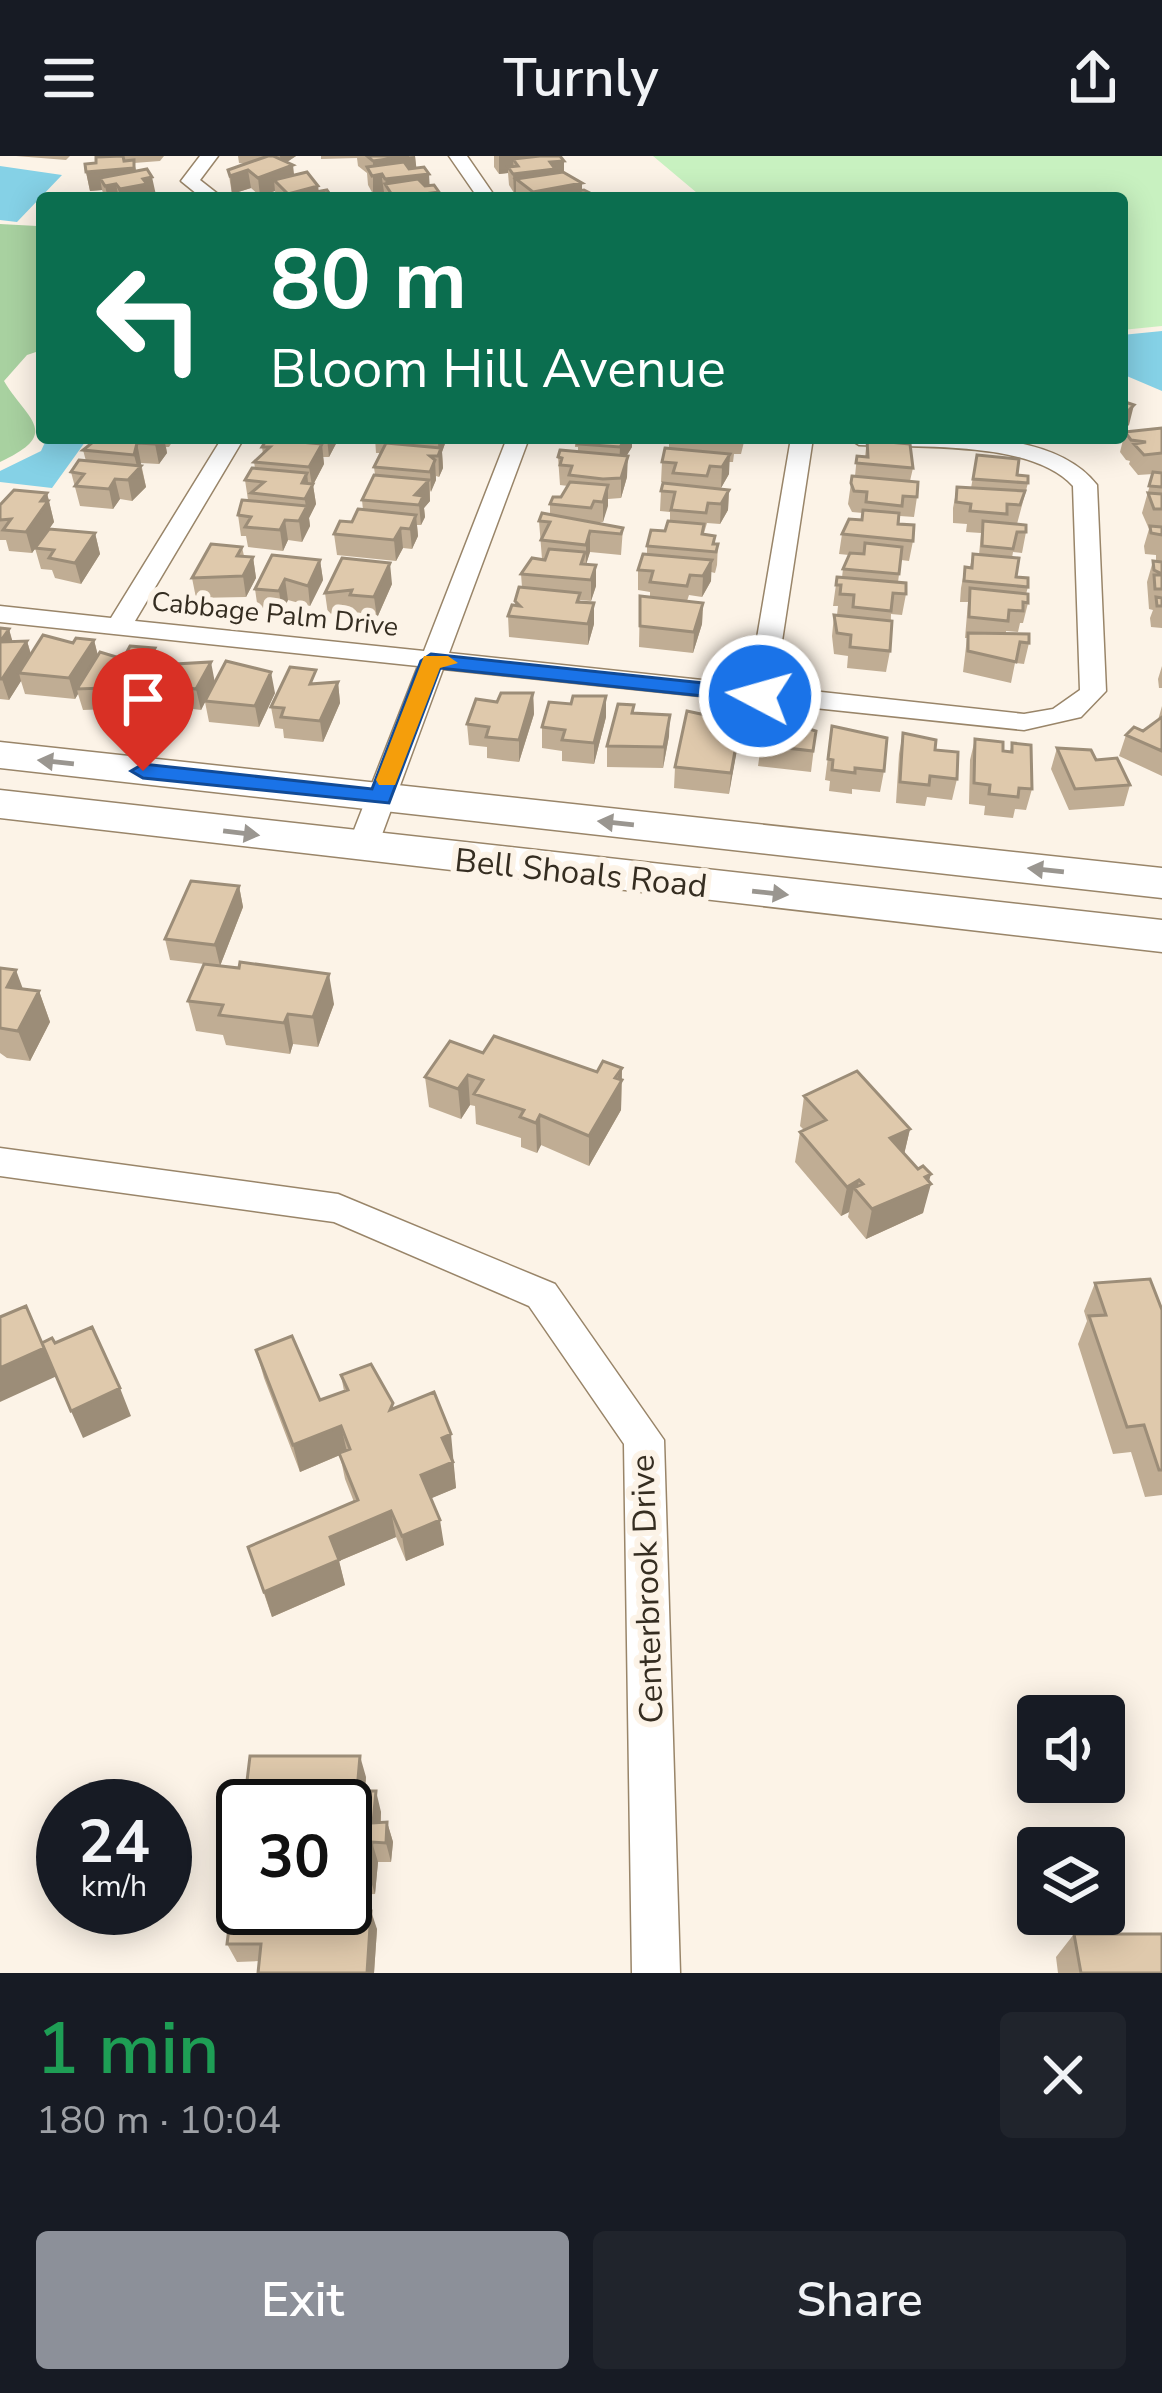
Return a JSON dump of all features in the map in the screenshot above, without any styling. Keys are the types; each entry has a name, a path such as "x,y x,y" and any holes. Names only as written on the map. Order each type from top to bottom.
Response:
{"main road":[{"name":"Bell Shoals Road","path":"0,755 1162,883"},
{"name":"Bell Shoals Road","path":"0,804 1162,935"}],"street":[{"path":"206,192 190,181 209,156"},
{"path":"458,156 483,192"},
{"path":"118,628 229,444"},
{"path":"362,848 516,444"},
{"path":"760,696 801,444"},
{"name":"Cabbage Palm Drive","path":"0,614 1024,722 1071,713 1093,691 1085,485 1079,473 1065,463 1022,452 929,444"},
{"name":"Centerbrook Drive","path":"0,1162 338,1208 542,1294 644,1440 656,1973"}],"green space":[{"path":"653,156 1162,156 1162,326 1128,329 1128,192 696,192"},
{"path":"0,224 36,226 36,352 27,355 4,381 29,416 35,434 19,452 0,462"}],"water":[{"path":"0,166 62,175 46,192 36,192 36,202 17,222 0,220"},
{"path":"1162,331 1162,391 1128,377 1128,334"},
{"path":"44,444 84,444 52,488 0,482 0,471 41,451"}],"building":[{"path":"123,156 124,161 134,160 134,168 86,172 85,164 96,163 96,157"},
{"path":"268,156 293,165 258,178 248,170 230,176 228,170"},
{"path":"367,156 409,156 373,161"},
{"path":"560,156 564,161 550,162 555,169 513,174 508,167 518,166 513,159"},
{"path":"404,162 409,169 424,167 429,174 385,179 382,174 372,176 367,167"},
{"path":"147,169 152,177 143,179 147,184 120,189 116,184 105,186 100,178"},
{"path":"307,172 318,186 286,192 274,180"},
{"path":"563,172 582,183 533,192 516,179"},
{"path":"418,179 439,192 390,192 385,184"},
{"path":"1162,428 1162,453 1144,455 1134,444 1146,442 1131,440 1128,432"},
{"path":"90,444 137,444 134,455 83,450"},
{"path":"322,444 309,467 254,462 270,447 262,447"},
{"path":"386,444 441,448 438,456 430,456 435,460 430,472 374,467"},
{"path":"867,444 910,444 913,468 856,463 857,456 868,457"},
{"path":"665,448 730,454 722,467 710,466 707,476 673,473 676,463 662,462"},
{"path":"560,450 628,456 621,478 603,479 569,475 572,466 560,465"},
{"path":"977,455 1019,459 1017,475 1028,476 1028,483 973,479"},
{"path":"79,460 141,466 128,480 115,479 109,489 75,486 84,474 71,472"},
{"path":"252,468 307,473 302,483 313,484 305,499 251,493 264,482 245,480"},
{"path":"1153,472 1162,473 1162,487 1149,486"},
{"path":"374,475 429,480 415,495 423,496 419,505 362,500"},
{"path":"852,476 918,482 917,497 903,496 902,506 866,502 867,492 854,491"},
{"path":"570,482 608,485 603,502 594,501 591,508 550,504"},
{"path":"663,483 729,490 721,504 708,503 706,513 671,510 675,492 661,491"},
{"path":"957,487 1025,491 1020,505 1007,504 1007,514 970,511 971,504 956,502"},
{"path":"14,490 47,493 41,501 48,501 26,532 3,530 11,519 0,520 0,505"},
{"path":"1148,493 1162,494 1162,509 1154,509"},
{"path":"242,500 307,506 299,521 285,520 280,530 245,527 251,517 238,515"},
{"path":"358,509 416,515 410,529 401,528 394,540 334,534 340,521 352,522"},
{"path":"863,510 899,513 898,524 914,525 913,541 842,534 849,519 862,520"},
{"path":"542,513 623,528 621,534 590,531 586,545 541,540 550,522 539,521"},
{"path":"668,521 704,524 702,534 715,536 716,552 647,546 651,530 665,531"},
{"path":"983,521 1026,525 1026,532 1017,532 1013,549 982,546"},
{"path":"49,529 95,533 75,563 49,558 54,550 35,548"},
{"path":"865,543 902,547 899,574 843,569 850,553 864,554"},
{"path":"211,544 242,547 237,556 253,557 243,576 192,578"},
{"path":"549,549 585,552 581,564 596,565 591,580 521,574 532,558 545,560"},
{"path":"643,554 712,560 703,576 690,575 687,586 650,582 653,571 638,570"},
{"path":"973,554 1019,558 1016,577 1028,578 1028,587 964,581"},
{"path":"272,555 320,560 308,586 285,579 279,591 255,589"},
{"path":"342,558 390,563 374,597 350,595 352,590 325,593"},
{"path":"1154,575 1162,575 1162,589 1155,589"},
{"path":"837,577 906,583 906,594 893,593 891,611 853,607 854,595 840,594"},
{"path":"519,587 580,593 577,602 594,603 588,624 508,616 512,605 520,606 515,601"},
{"path":"970,588 1028,594 1028,603 1023,602 1023,611 1009,610 1008,621 969,617"},
{"path":"640,596 703,603 694,632 640,626"},
{"path":"834,615 892,621 890,651 850,647 851,635 837,633"},
{"path":"968,633 1029,634 1029,643 1020,642 1016,662 968,651"},
{"path":"43,635 73,643 76,638 94,640 69,678 19,673"},
{"path":"27,641 2,679 0,679 0,642"},
{"path":"130,646 155,648 133,687 77,689 100,652 123,659"},
{"path":"226,661 271,672 255,706 205,701"},
{"path":"211,662 196,689 189,688 183,700 157,697 163,685 147,684 158,665"},
{"path":"290,667 316,670 310,684 338,682 320,721 281,717 284,708 271,707"},
{"path":"501,693 533,693 519,740 486,737 489,727 467,724 476,699 497,702"},
{"path":"573,696 606,696 594,743 562,740 565,730 542,727 549,702 571,704"},
{"path":"618,704 634,705 632,713 670,715 664,747 607,746"},
{"path":"687,711 719,718 717,727 739,729 731,773 675,767"},
{"path":"765,716 816,731 813,751 761,745"},
{"path":"1162,717 1162,751 1126,735 1134,727 1143,731"},
{"path":"832,726 887,738 884,771 832,770 833,760 828,759"},
{"path":"903,733 936,740 935,750 958,752 957,779 930,776 929,785 900,782"},
{"path":"975,739 1003,742 1003,751 1012,752 1012,743 1031,745 1032,789 1019,788 1018,797 989,794 990,785 974,783"},
{"path":"1057,748 1091,750 1096,760 1117,758 1130,785 1075,789"},
{"path":"191,881 239,886 215,945 165,939"},
{"path":"240,962 329,974 313,1017 288,1014 284,1023 219,1015 223,1005 188,1001 204,964 239,968"},
{"path":"0,968 16,970 7,987 39,991 18,1031 0,1028"},
{"path":"494,1036 597,1072 603,1061 622,1068 615,1078 622,1080 589,1136 540,1115 536,1123 520,1117 524,1110 474,1094 483,1080 468,1075 458,1089 425,1077 450,1041 483,1053"},
{"path":"857,1071 910,1129 890,1138 918,1169 923,1166 931,1174 925,1177 931,1184 872,1209 854,1188 863,1184 859,1180 847,1187 800,1132 826,1120 804,1096"},
{"path":"1150,1279 1162,1310 1162,1470 1144,1425 1127,1427 1089,1316 1106,1315 1095,1283"},
{"path":"26,1306 44,1348 0,1368 0,1317"},
{"path":"92,1327 120,1388 71,1411 42,1343 52,1338 55,1343"},
{"path":"292,1336 320,1400 348,1390 341,1375 371,1364 393,1403 390,1410 434,1392 451,1434 442,1438 453,1462 421,1475 440,1520 402,1536 391,1511 330,1537 339,1560 264,1592 248,1547 358,1500 339,1453 350,1449 341,1426 293,1445 256,1350"},
{"path":"250,1756 360,1756 358,1779 247,1779"},
{"path":"372,1791 376,1791 373,1823 387,1822 386,1843 372,1842"},
{"path":"1162,1934 1162,1973 1081,1973 1074,1935"},
{"path":"228,1935 369,1935 367,1973 258,1973 261,1944 227,1944"}],"slow traffic":[{"path":"387,780 431,661 448,663"}],"route":[{"path":"143,771 381,797 431,661 760,696"}]}
